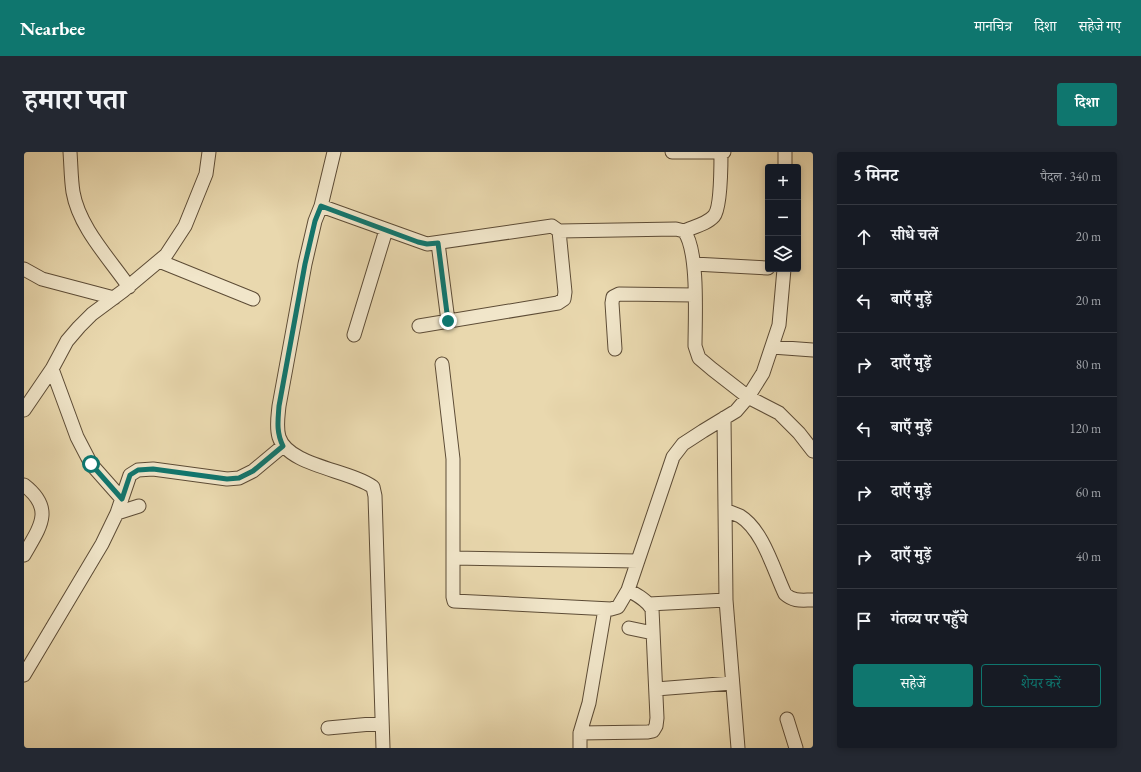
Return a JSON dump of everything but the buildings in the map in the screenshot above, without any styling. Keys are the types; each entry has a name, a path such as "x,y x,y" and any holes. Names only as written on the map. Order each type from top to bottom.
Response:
{"street":[{"path":"70,152 73,192 80,214 86,226 129,286"},
{"path":"24,410 52,369 67,341 79,327 92,314 114,298 166,255 186,226 206,174 209,152"},
{"path":"334,152 305,264 279,406 277,425 279,438 283,446 301,460 357,478 373,487 375,496 383,748"},
{"path":"672,152 724,152"},
{"path":"321,206 427,244 552,226 559,231 676,229 684,231 707,222 715,216 718,206 721,152"},
{"path":"785,152 785,164"},
{"path":"354,335 386,230"},
{"path":"419,326 558,303 564,298 565,292 559,231"},
{"path":"684,231 688,237 694,264 695,346 699,358 748,397 779,413 799,433 813,451"},
{"path":"438,243 448,321"},
{"path":"159,261 253,299"},
{"path":"694,264 765,268"},
{"path":"24,269 42,279 114,298"},
{"path":"442,364 453,459 454,601 606,609 618,607 628,590 673,457 683,444 736,411 748,397 763,373 779,325 784,272"},
{"path":"615,349 612,303 614,297 619,294 694,295"},
{"path":"772,347 813,350"},
{"path":"52,369 77,437 91,464 122,499"},
{"path":"724,418 726,600 738,748"},
{"path":"24,675 102,544 117,513 130,475 138,470 153,469 227,479 239,478 253,471 283,446"},
{"path":"24,485 33,492 41,504 42,516 37,532 24,555"},
{"path":"117,513 140,506"},
{"path":"725,510 747,522 764,544 785,594 791,599 813,600"},
{"path":"453,558 638,560"},
{"path":"580,733 653,731 656,726 657,718 652,609 649,604 628,590"},
{"path":"649,604 726,600"},
{"path":"580,748 580,733 589,703 606,609"},
{"path":"629,628 653,633"},
{"path":"656,689 732,683"},
{"path":"788,719 796,748"},
{"path":"328,728 382,723"}],"route":[{"path":"91,464 122,499 130,475 138,470 153,469 227,479 239,478 253,471 283,446 279,438 277,425 279,406 305,264 315,221 321,206 418,242 427,244 438,243 448,321"}]}
